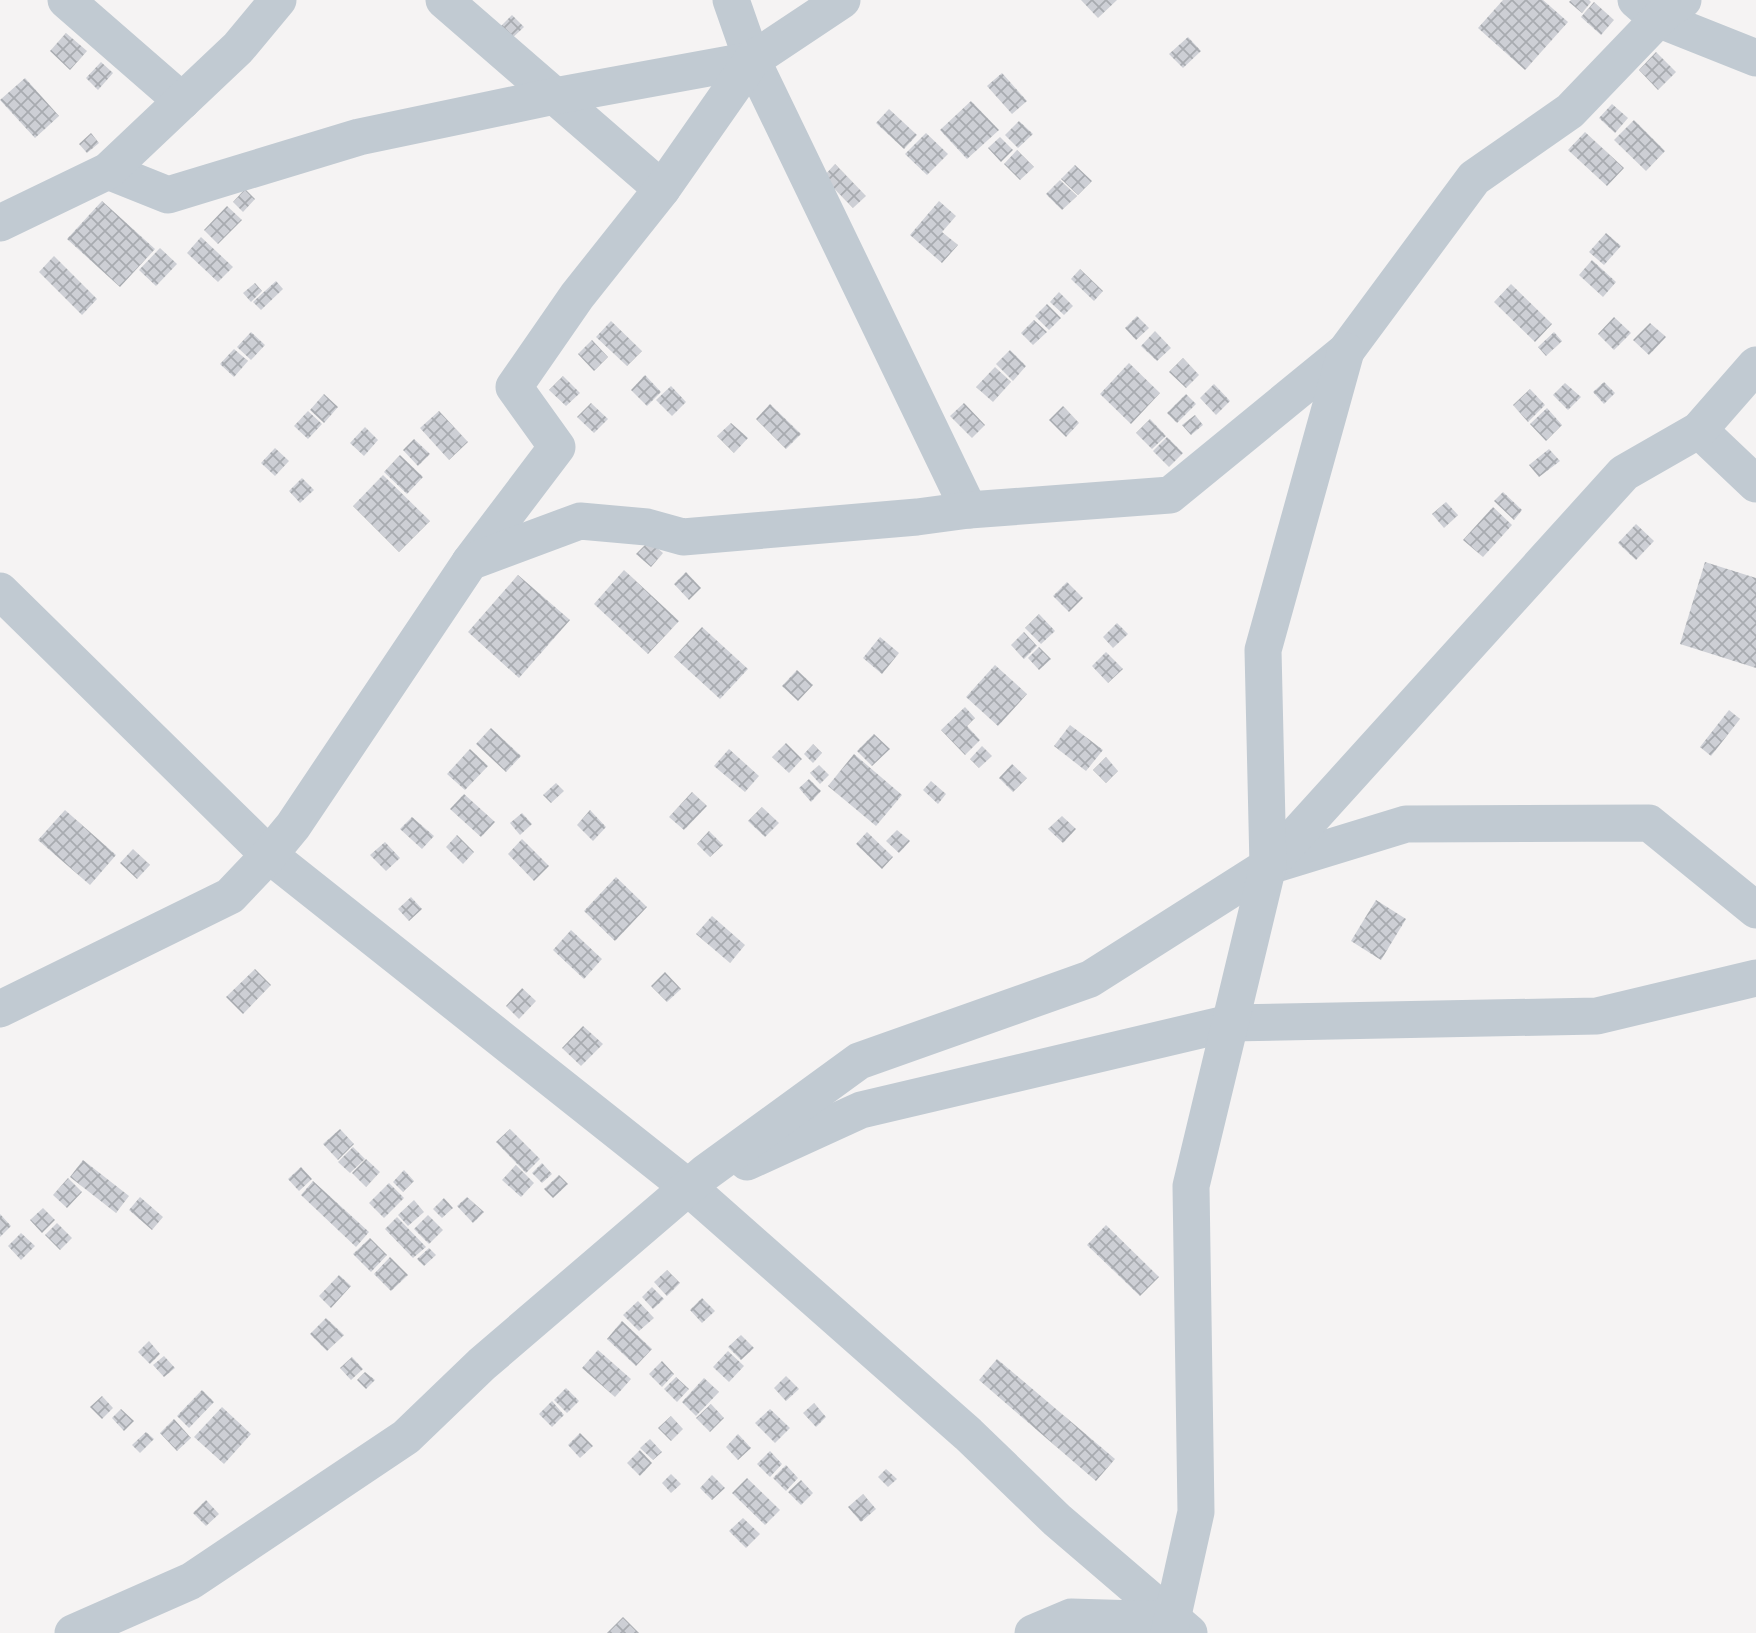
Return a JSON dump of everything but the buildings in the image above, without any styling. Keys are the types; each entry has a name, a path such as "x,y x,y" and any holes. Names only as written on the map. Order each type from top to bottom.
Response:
{"street":[{"path":"66,0 182,101"},
{"path":"0,223 108,171 238,48 278,0"},
{"path":"444,0 662,189"},
{"path":"731,0 752,60 969,510"},
{"path":"0,1009 230,896 269,855 293,826 470,562 557,447 514,387 577,296 662,189 752,60 842,0"},
{"path":"470,562 580,521 647,527 683,537 969,510 1170,495 1346,351 1474,178 1570,111 1659,6 1756,58"},
{"path":"108,171 168,195 359,137 555,96 752,60"},
{"path":"1178,1629 1196,1512 1191,1186 1268,866 1263,650 1346,351"},
{"path":"73,1633 191,1581 406,1437 482,1364 705,1174 859,1061 1090,979 1268,866 1624,473 1699,430 1756,365"},
{"path":"1699,430 1756,484"},
{"path":"0,591 269,855 689,1188 968,1434 1178,1629"},
{"path":"1268,866 1406,824 1649,823 1756,910"},
{"path":"689,1188 861,1110 1230,1023 1597,1016 1756,978"},
{"path":"1034,1633 1071,1617 1178,1629"}]}
